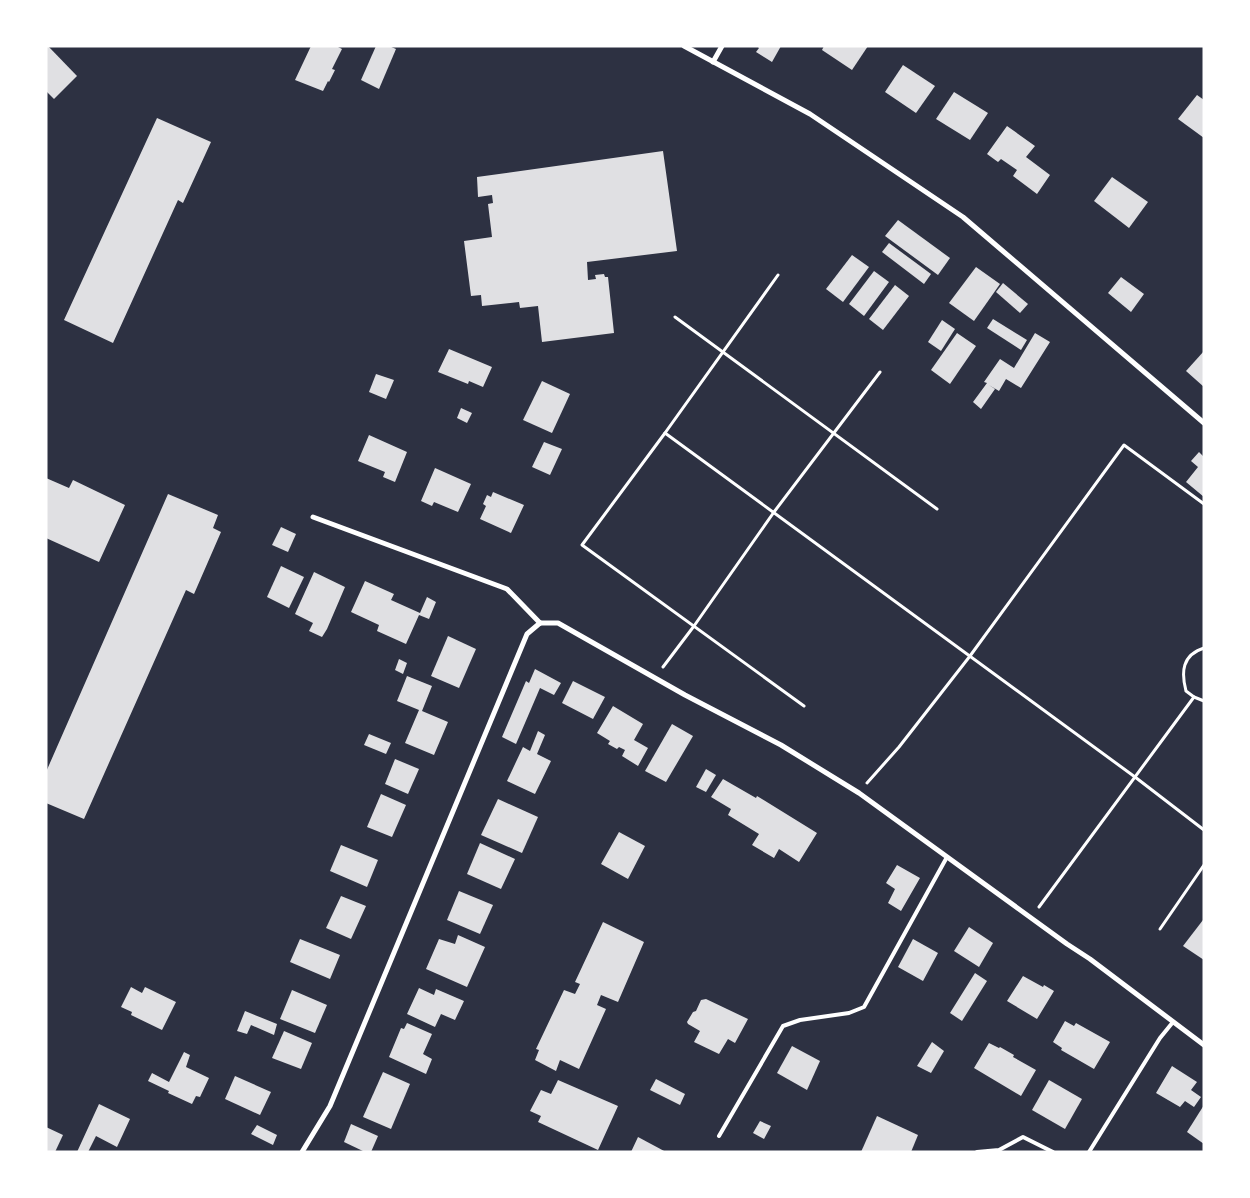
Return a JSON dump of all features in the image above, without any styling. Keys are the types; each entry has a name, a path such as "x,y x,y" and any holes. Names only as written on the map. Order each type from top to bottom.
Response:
{"street":[{"path":"684,46 810,114 963,217 1204,422"},
{"path":"714,62 722,46"},
{"path":"313,517 507,589 540,623"},
{"path":"302,1152 330,1106 527,634 540,623 558,623 685,695 781,744 858,793 1090,959 1204,1045"}],"lane":[{"path":"719,1136 783,1026 800,1020 849,1013 864,1007 947,857"},
{"path":"1089,1152 1160,1038 1173,1022"},
{"path":"977,1152 999,1150 1023,1137 1054,1152"}],"path":[{"path":"778,276 582,545 804,706"},
{"path":"675,317 937,509"},
{"path":"655,678 774,512 880,372"},
{"path":"665,433 1135,777 1204,830"},
{"path":"858,793 899,747 970,656 1124,445 1204,504"},
{"path":"1204,648 1196,650 1187,659 1183,669 1186,692 1204,701"},
{"path":"1031,918 1194,697"},
{"path":"1160,929 1204,865"}],"building":[{"path":"46,46 77,76 54,99 46,91"},
{"path":"311,46 336,46 342,49 332,69 335,70 323,91 295,80"},
{"path":"376,46 389,46 396,49 379,89 361,80"},
{"path":"757,46 781,46 772,62 756,52 759,48"},
{"path":"824,46 868,46 852,70 822,50"},
{"path":"903,65 935,86 916,113 885,92"},
{"path":"954,92 988,113 970,140 936,119"},
{"path":"1197,95 1204,100 1204,138 1178,119"},
{"path":"157,118 211,142 183,203 178,200 113,343 64,320"},
{"path":"1007,126 1035,146 1026,157 1050,175 1037,194 1013,176 1017,170 1001,159 998,162 987,154"},
{"path":"663,151 677,251 587,262 588,280 596,279 595,275 604,274 605,277 608,277 614,333 542,342 538,306 520,308 519,302 482,306 481,295 471,296 464,241 492,237 488,204 493,203 492,195 478,197 477,177"},
{"path":"1112,177 1148,202 1129,228 1094,201"},
{"path":"898,220 950,258 938,275 885,236"},
{"path":"889,243 931,274 924,284 882,252"},
{"path":"852,255 869,267 843,302 826,289"},
{"path":"976,267 1000,284 974,321 949,303"},
{"path":"874,271 889,282 864,316 849,304"},
{"path":"1121,277 1144,294 1131,312 1108,293"},
{"path":"1003,283 1028,304 1020,313 996,292"},
{"path":"895,285 909,296 883,330 869,319"},
{"path":"993,319 1027,340 1021,350 987,328"},
{"path":"942,320 955,329 941,351 928,342"},
{"path":"957,333 976,346 950,384 931,370"},
{"path":"1035,333 1050,342 1021,388 1006,379 999,391 989,385 995,389 981,409 973,402 987,383 984,382 1000,359 1014,368"},
{"path":"449,349 492,367 483,387 469,381 468,384 438,372"},
{"path":"1204,351 1204,387 1186,371"},
{"path":"376,374 394,380 386,399 369,392"},
{"path":"542,381 570,394 552,433 523,420"},
{"path":"461,408 472,413 467,423 457,418"},
{"path":"369,435 407,452 395,482 383,477 385,472 358,461"},
{"path":"544,442 562,449 550,475 532,467"},
{"path":"1199,452 1204,457 1204,497 1186,482 1198,467 1191,461"},
{"path":"435,468 471,484 458,512 434,502 432,506 421,501"},
{"path":"46,478 69,488 73,480 125,505 99,562 46,538"},
{"path":"493,492 524,505 511,533 480,519 486,506 483,504 487,495 491,497"},
{"path":"168,494 218,515 213,528 221,532 194,594 186,590 84,819 46,803 46,772"},
{"path":"281,527 296,534 288,552 272,545"},
{"path":"281,566 304,577 289,608 267,597"},
{"path":"314,572 345,587 322,637 309,631 313,623 295,614"},
{"path":"365,581 394,594 391,600 420,613 427,597 436,602 429,619 419,615 406,644 377,631 379,625 351,612"},
{"path":"448,636 476,649 459,688 431,676"},
{"path":"399,659 407,663 403,674 395,670"},
{"path":"535,669 561,683 554,695 540,688 516,744 502,737 526,681 529,683"},
{"path":"407,676 432,686 422,711 448,722 434,755 405,743 419,710 397,701"},
{"path":"573,681 605,697 593,719 562,703"},
{"path":"613,706 643,724 634,740 648,748 638,766 622,756 625,750 619,747 617,749 608,744 610,741 597,733"},
{"path":"672,724 693,736 666,782 645,771"},
{"path":"538,731 545,735 537,754 551,761 535,794 507,781 523,747 530,751"},
{"path":"369,734 391,743 386,754 364,745"},
{"path":"395,759 419,769 408,794 385,784"},
{"path":"706,769 716,775 706,792 696,787"},
{"path":"723,779 756,798 757,796 817,833 799,862 779,849 774,858 752,845 759,834 728,815 731,809 711,797"},
{"path":"381,794 406,805 392,837 367,827"},
{"path":"498,799 538,817 522,853 481,835"},
{"path":"619,832 645,846 628,879 601,864"},
{"path":"480,843 515,859 501,889 467,874"},
{"path":"341,845 378,860 367,887 330,871"},
{"path":"897,865 920,878 901,911 888,903 895,889 886,883"},
{"path":"459,891 493,905 480,934 447,920"},
{"path":"341,896 366,906 351,939 326,928"},
{"path":"1204,921 1204,960 1183,946"},
{"path":"603,922 644,942 618,1002 601,995 597,1005 606,1009 579,1069 560,1060 556,1071 535,1060 539,1050 536,1049 564,990 575,994 580,984 575,982"},
{"path":"969,927 993,943 979,967 954,951"},
{"path":"458,935 485,947 467,987 426,969 439,939 455,944"},
{"path":"300,939 340,955 330,979 290,962"},
{"path":"913,939 938,953 923,981 898,967"},
{"path":"975,973 987,981 962,1021 950,1013"},
{"path":"1023,976 1054,991 1037,1019 1007,1001"},
{"path":"131,987 142,993 145,987 176,1002 162,1030 131,1015 132,1012 121,1007"},
{"path":"419,988 434,995 436,989 464,1001 455,1020 441,1014 435,1027 407,1014"},
{"path":"292,990 327,1005 315,1033 280,1019"},
{"path":"706,999 748,1019 735,1043 728,1039 719,1054 694,1042 700,1031 687,1022 693,1012 696,1011 701,1000"},
{"path":"245,1011 277,1024 274,1035 251,1025 247,1034 237,1031"},
{"path":"1065,1021 1074,1026 1076,1023 1110,1042 1094,1069 1061,1050 1062,1048 1053,1042"},
{"path":"407,1023 432,1034 423,1054 432,1059 426,1074 389,1057 401,1028 404,1029"},
{"path":"284,1031 312,1043 301,1069 272,1058"},
{"path":"932,1042 944,1051 931,1073 917,1066"},
{"path":"989,1043 1014,1055 1013,1057 1036,1070 1021,1096 974,1068"},
{"path":"792,1046 820,1061 807,1090 777,1073"},
{"path":"184,1052 190,1055 186,1067 209,1078 200,1097 196,1096 192,1104 148,1081 152,1073 169,1082"},
{"path":"1172,1066 1197,1082 1191,1090 1201,1097 1194,1107 1185,1101 1180,1107 1156,1093"},
{"path":"383,1072 410,1084 391,1129 363,1117"},
{"path":"235,1076 271,1092 260,1115 225,1099"},
{"path":"656,1079 685,1094 680,1105 650,1090"},
{"path":"558,1080 618,1106 598,1150 538,1122 541,1116 530,1111 541,1090 551,1094"},
{"path":"1049,1080 1082,1099 1065,1129 1032,1110"},
{"path":"99,1104 130,1119 117,1147 96,1136 88,1152 77,1152"},
{"path":"1204,1105 1204,1144 1187,1132"},
{"path":"877,1116 918,1135 911,1152 861,1152"},
{"path":"760,1121 771,1126 764,1139 753,1133"},
{"path":"351,1124 378,1136 371,1152 365,1152 344,1142"},
{"path":"257,1125 277,1135 273,1145 251,1134"},
{"path":"46,1127 63,1135 55,1152 46,1152"},
{"path":"638,1137 666,1152 631,1152"}]}
